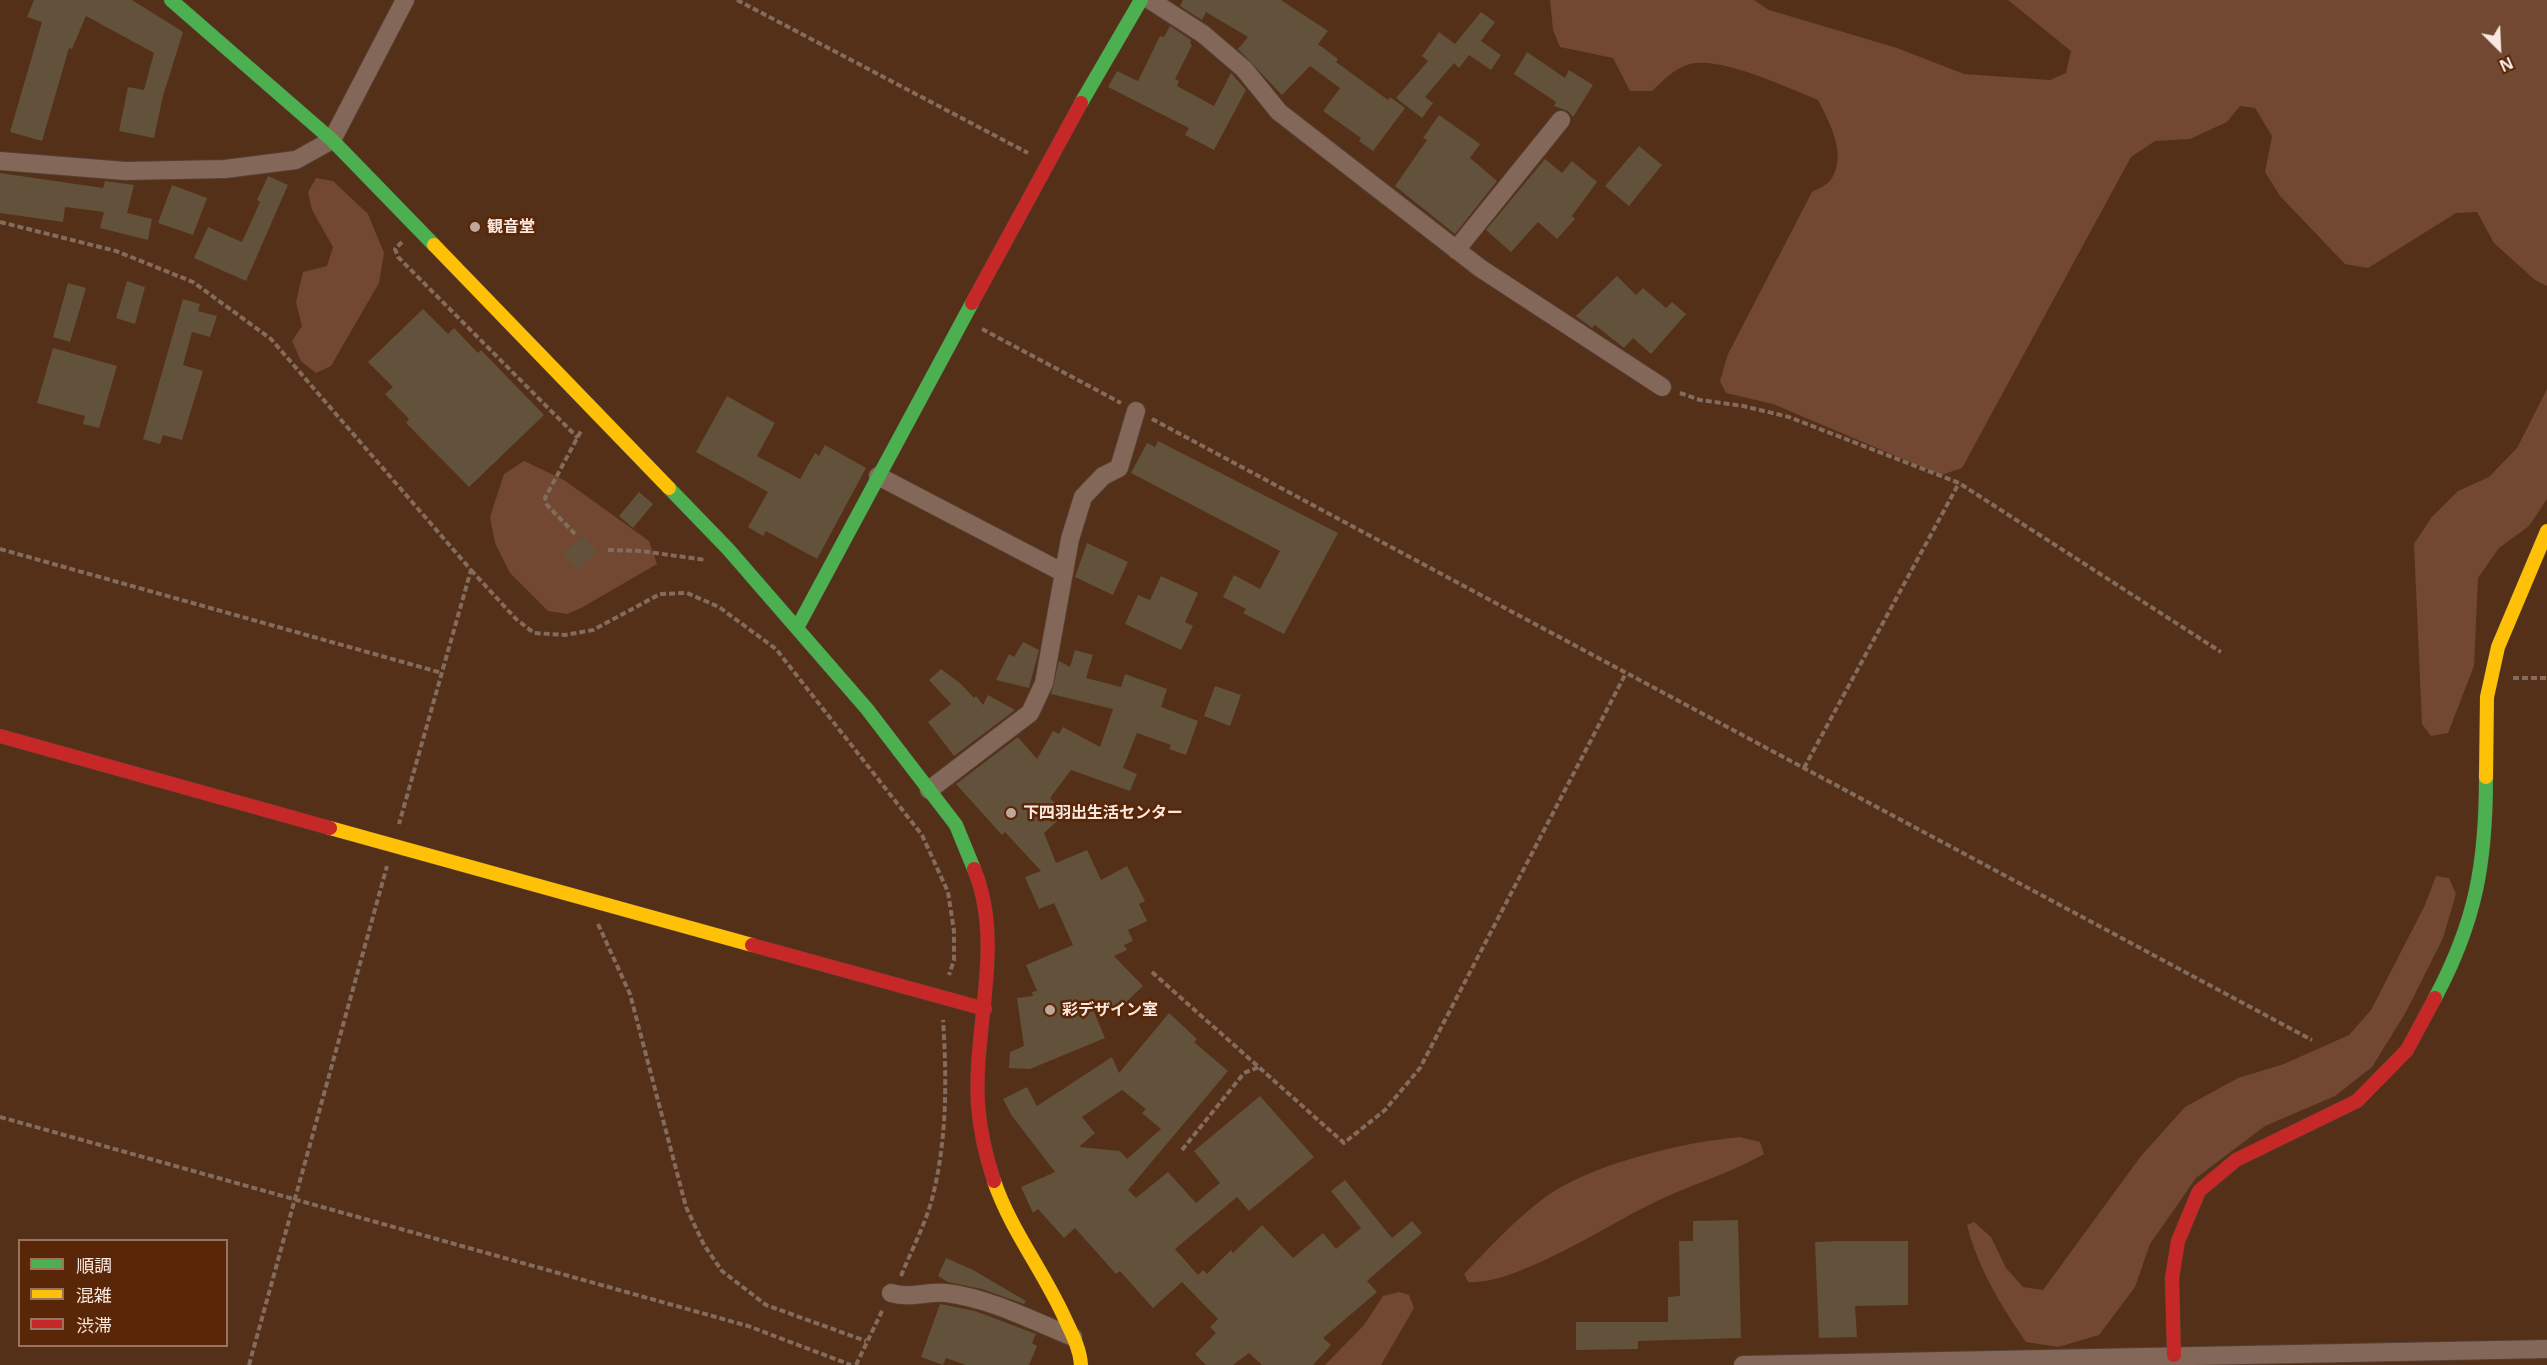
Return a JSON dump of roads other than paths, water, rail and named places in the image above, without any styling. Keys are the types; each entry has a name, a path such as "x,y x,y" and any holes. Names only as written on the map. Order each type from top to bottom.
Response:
{"street":[{"path":"171,0 332,140 728,549 867,709 956,825 977,876 988,927 978,1104 987,1161 1002,1205 1057,1300 1073,1336 1082,1365"},
{"path":"0,162 125,171 225,169 296,160 332,140 405,0"},
{"path":"797,628 1047,163 1141,0"},
{"path":"1150,0 1203,34 1244,69 1279,112 1456,250 1662,387"},
{"path":"1456,250 1561,120"},
{"path":"930,790 1030,713 1044,683 1070,539 1083,497 1102,476 1119,468 1137,411"},
{"path":"878,476 1064,573"},
{"path":"2174,1355 2172,1278 2178,1241 2199,1191 2236,1160 2357,1101 2406,1050 2456,958 2478,890 2484,844 2487,697 2498,647 2547,531"},
{"path":"0,736 984,1009"},
{"path":"891,1293 907,1298 945,1293 981,1302 1073,1336"},
{"path":"1743,1365 2547,1349"}],"place":[{"name":"観音堂","path":"475,227"},
{"name":"下四羽出生活センター","path":"1011,813"},
{"name":"彩デザイン室","path":"1050,1010"}]}
